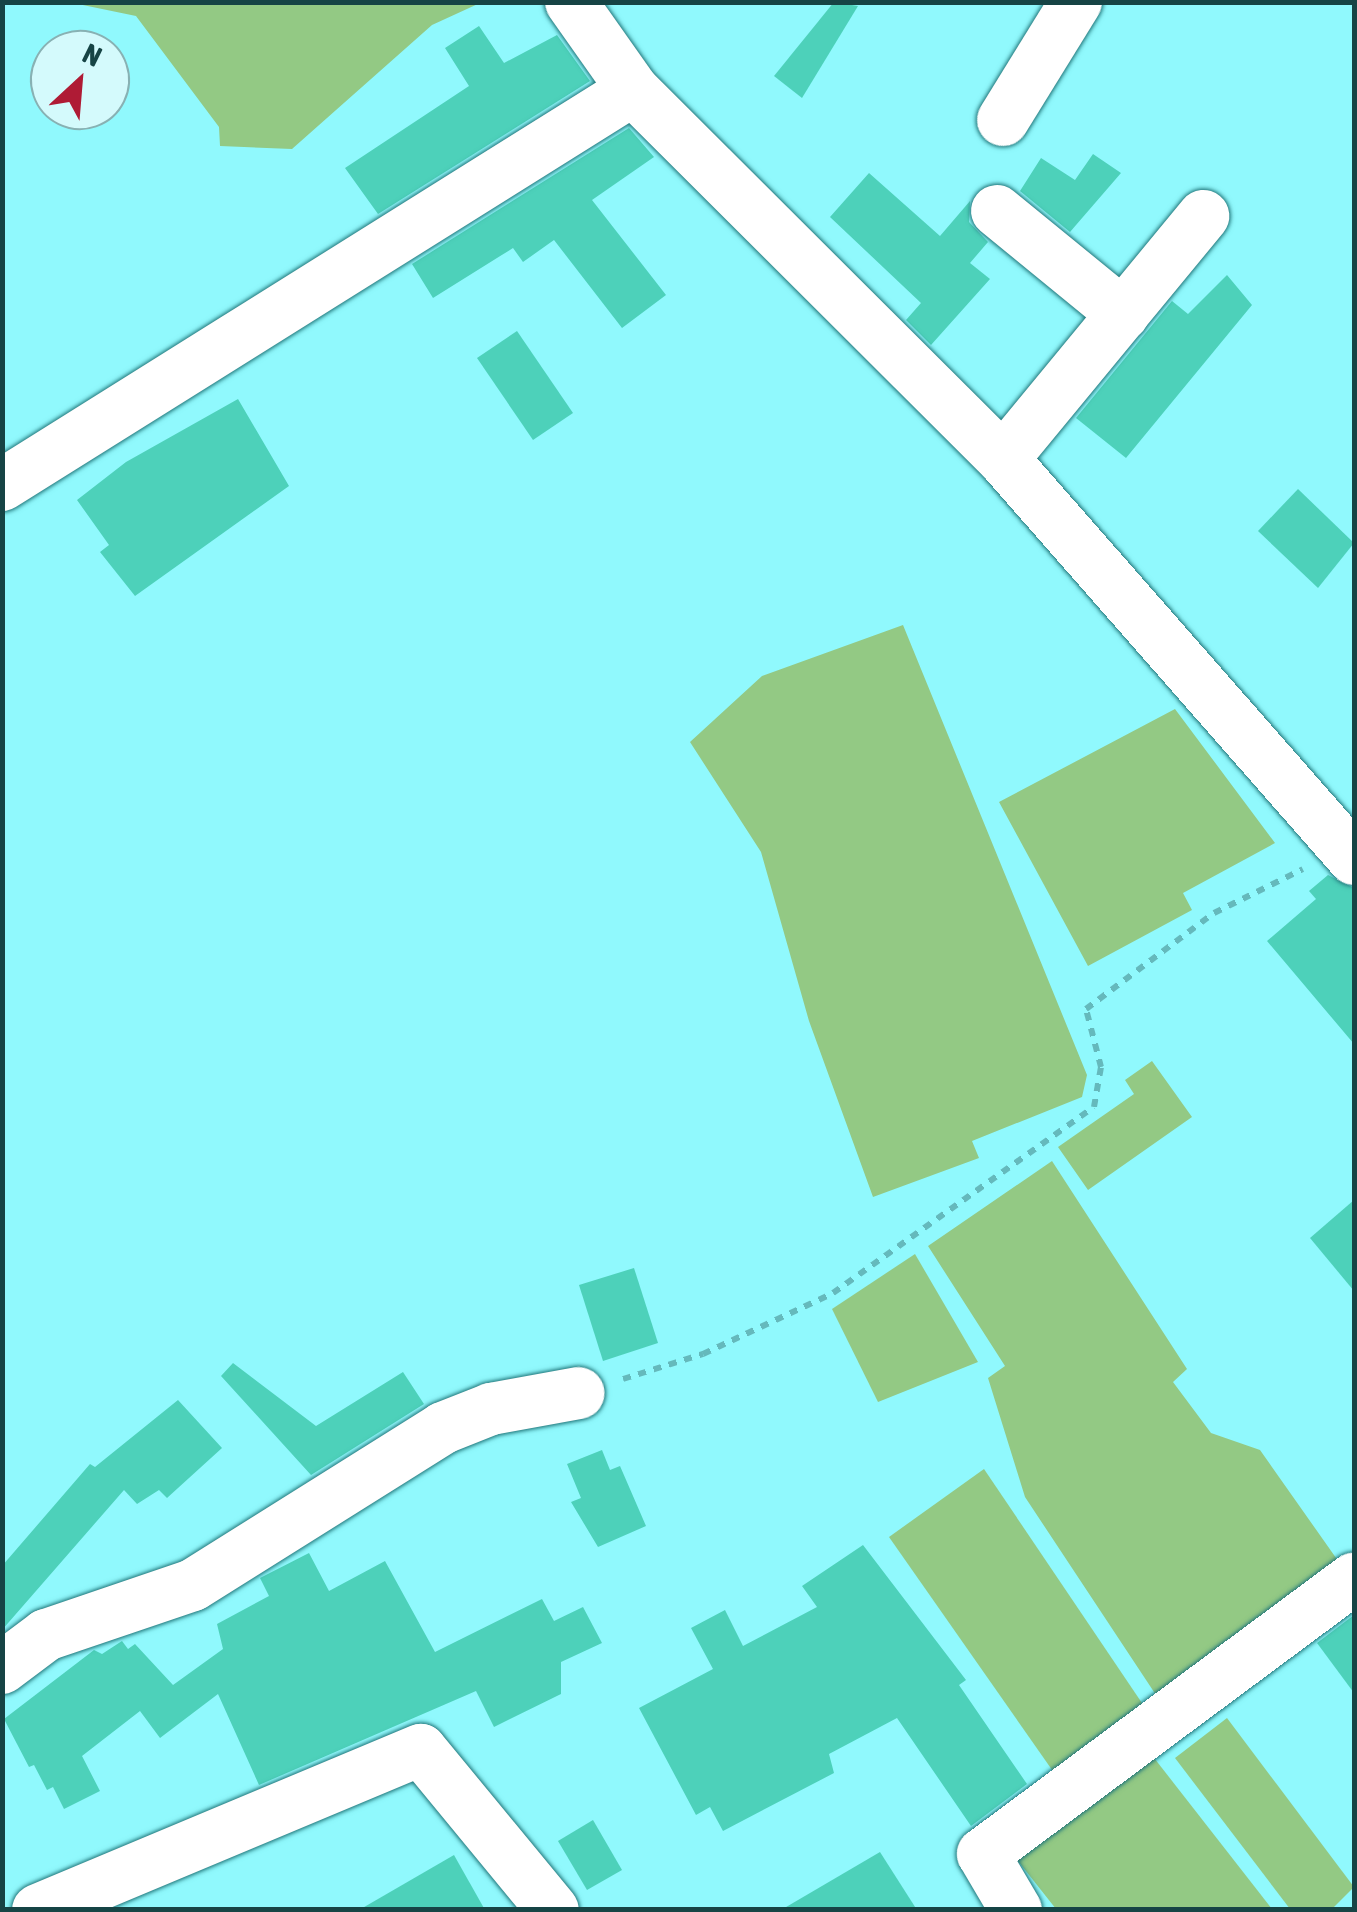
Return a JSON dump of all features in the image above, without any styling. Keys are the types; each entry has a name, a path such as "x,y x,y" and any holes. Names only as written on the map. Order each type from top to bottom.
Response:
{"street":[{"path":"571,2 634,90 1003,459 1350,854"},
{"path":"1002,120 1076,2"},
{"path":"2,486 634,90"},
{"path":"997,212 1123,314"},
{"path":"1003,459 1203,216"},
{"path":"2,1668 46,1636 194,1585 443,1428 490,1409 579,1393"},
{"path":"1016,1910 983,1854 1354,1578"},
{"path":"38,1910 421,1750 553,1910"}],"path":[{"path":"579,1393 704,1354 833,1293 1094,1107 1101,1066 1086,1009 1214,913 1350,854"}],"green space":[{"path":"480,2 432,25 292,149 220,146 219,127 136,16 73,3"},
{"path":"903,625 1087,1075 1082,1097 972,1141 979,1158 873,1197 809,1021 761,852 690,742 762,676"},
{"path":"1175,709 1275,843 1183,893 1192,910 1088,966 999,802"},
{"path":"1152,1061 1192,1117 1088,1190 1058,1147 1134,1094 1125,1080"},
{"path":"1052,1161 1187,1369 1173,1382 1211,1433 1260,1450 1341,1565 1156,1695 1025,1497 988,1378 1005,1366 928,1246"},
{"path":"915,1254 978,1362 878,1402 832,1309"},
{"path":"984,1469 1146,1709 1057,1777 889,1537"},
{"path":"1227,1718 1354,1887 1332,1909 1290,1909 1175,1758"},
{"path":"1144,1745 1272,1909 1056,1909 1010,1851"}],"building":[{"path":"834,2 858,6 802,98 774,76"},
{"path":"479,26 504,63 557,35 590,81 378,214 345,168 469,86 445,48"},
{"path":"629,128 654,157 592,200 666,295 622,328 554,240 523,262 513,248 433,298 412,264"},
{"path":"1093,154 1121,173 1070,232 1020,191 1041,158 1075,180"},
{"path":"869,173 940,236 970,201 969,222 988,242 970,263 990,279 931,345 906,320 921,303 830,217"},
{"path":"1227,275 1252,305 1126,458 1076,418 1172,301 1188,314"},
{"path":"517,331 573,413 533,440 477,358"},
{"path":"238,399 289,486 135,596 100,552 109,545 77,500 126,462"},
{"path":"1298,489 1354,543 1318,588 1258,531"},
{"path":"1328,875 1354,888 1354,1044 1267,941 1316,899 1309,891"},
{"path":"1354,1200 1354,1291 1310,1238"},
{"path":"634,1268 658,1343 603,1361 579,1285"},
{"path":"233,1363 316,1426 403,1372 424,1404 311,1475 221,1376"},
{"path":"178,1400 222,1448 167,1498 159,1490 137,1504 124,1490 2,1630 2,1566 90,1464 95,1467"},
{"path":"602,1450 610,1470 620,1466 646,1526 598,1547 571,1502 581,1498 567,1464"},
{"path":"863,1545 966,1680 959,1685 1027,1784 971,1826 897,1718 829,1754 834,1773 723,1831 710,1807 696,1815 639,1708 713,1669 691,1628 725,1610 743,1646 817,1607 802,1586"},
{"path":"309,1553 329,1591 385,1561 435,1652 542,1599 554,1621 583,1607 602,1643 561,1662 561,1694 494,1727 476,1691 259,1785 218,1694 160,1738 140,1711 82,1756 100,1791 64,1809 53,1787 47,1790 34,1765 29,1767 4,1719 94,1650 102,1654 122,1641 128,1649 135,1644 173,1685 223,1649 217,1624 269,1596 260,1578"},
{"path":"1354,1615 1354,1693 1317,1643"},
{"path":"593,1820 622,1870 587,1890 558,1841"},
{"path":"880,1852 917,1910 781,1910"},
{"path":"454,1855 485,1910 359,1910"}]}
